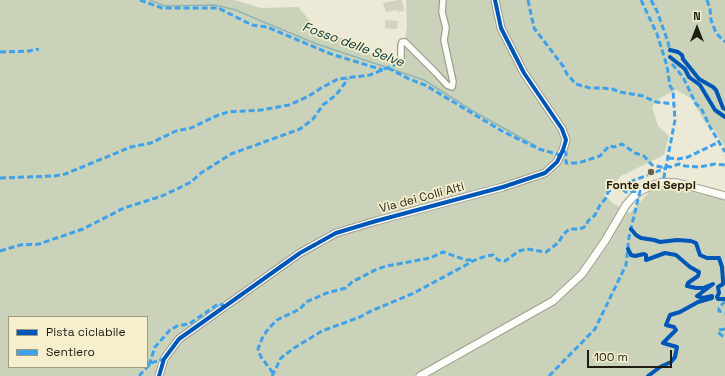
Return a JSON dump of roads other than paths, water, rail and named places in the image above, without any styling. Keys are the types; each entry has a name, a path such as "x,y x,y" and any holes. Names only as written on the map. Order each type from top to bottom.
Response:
{"street":[{"path":"398,63 401,59 402,42 405,42 446,85 452,88 453,82 444,40 446,28 442,12 443,0"},
{"name":"Via dei Colli Alti","path":"159,376 164,359 179,339 300,253 336,233 503,187 545,173 556,162 563,150 566,140 562,129 524,73 501,28 495,0"},
{"path":"420,376 553,300 582,274 605,241 626,205 640,191 663,182 678,183 725,196"}],"waterway":[{"name":"Fosso delle Selve","path":"150,0 165,6 215,5 236,10 317,44 424,80 473,111 536,146"}],"place":[{"name":"Fonte dei Seppi","path":"651,172"}]}
